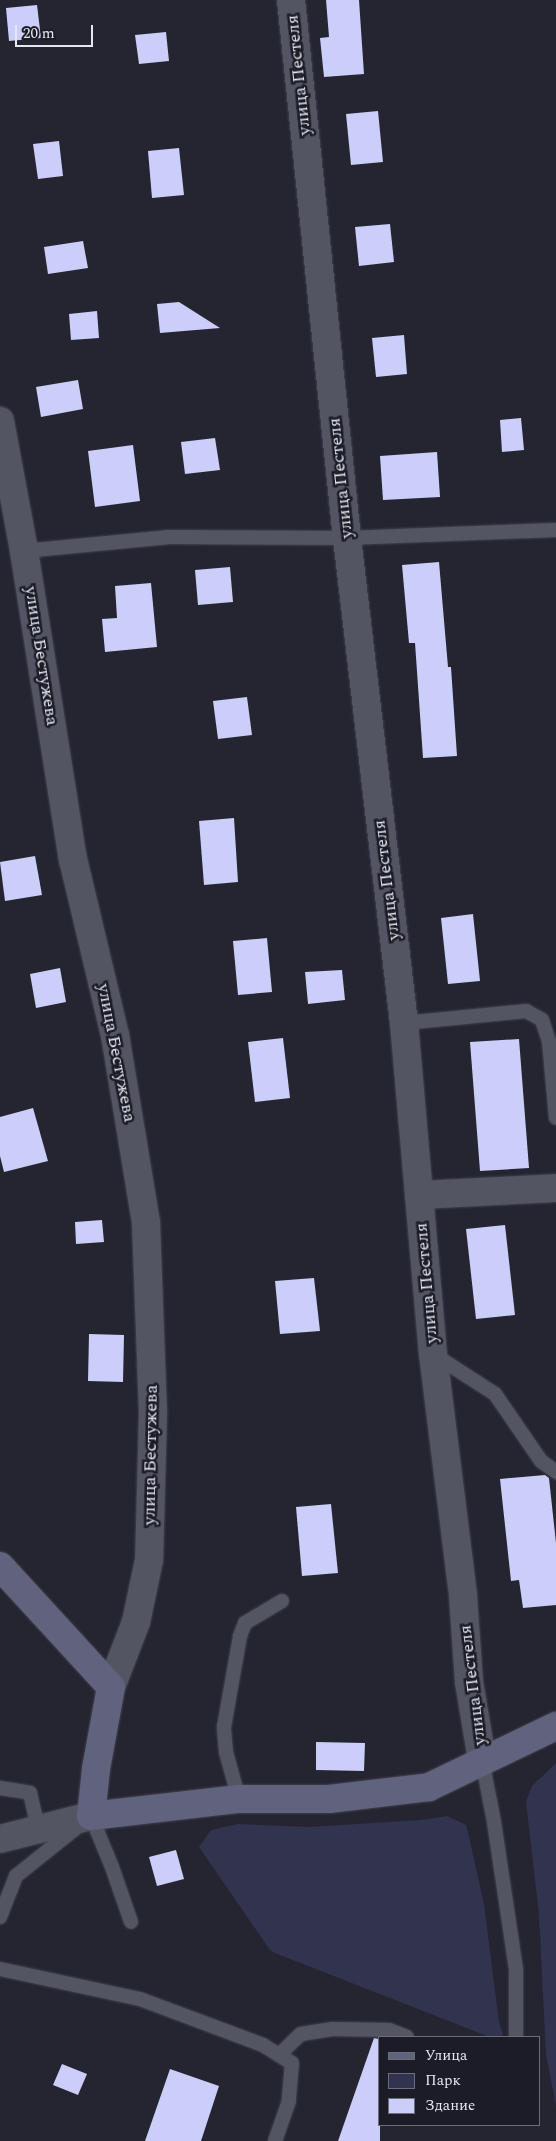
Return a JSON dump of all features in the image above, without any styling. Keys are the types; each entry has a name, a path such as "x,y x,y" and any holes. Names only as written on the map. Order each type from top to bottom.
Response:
{"main road":[{"path":"0,1566 111,1687 96,1769 91,1816"},
{"name":"улица Пестеля","path":"91,1816 239,1799 329,1799 429,1788 482,1760 556,1726"}],"street":[{"name":"улица Пестеля","path":"291,0 348,538 404,1023 434,1354 463,1596 469,1682 482,1760"},
{"name":"улица Бестужева","path":"0,421 24,551 73,859 115,1035 146,1224 153,1411 149,1560 136,1622 111,1687"},
{"path":"419,1194 556,1188"},
{"name":"улица Пестеля","path":"0,1839 91,1816"}],"lane":[{"path":"24,551 169,537 348,538 556,530"},
{"path":"404,1023 526,1011 542,1020 549,1041 556,1118"},
{"path":"434,1354 495,1394 541,1461 556,1472"},
{"path":"239,1799 226,1752 224,1727 240,1636 246,1623 282,1601"},
{"path":"482,1760 494,1822 516,1970 516,2036"},
{"path":"0,1788 30,1793 36,1819 41,1829"},
{"path":"0,1917 16,1876 91,1816 112,1867 131,1922"},
{"path":"0,1969 140,1999 263,2045 292,2063 289,2100 275,2141"},
{"path":"279,2055 300,2034 334,2029 389,2030 404,2036"}],"green space":[{"path":"556,1763 556,2106 546,2055 539,1914 526,1802 532,1786"},
{"path":"447,1816 466,1825 469,1837 484,1904 499,2022 503,2034 501,2036 487,2036 270,1950 199,1847 211,1830 238,1824 309,1827 422,1820"}],"building":[{"path":"326,0 359,0 364,74 324,77 320,38 329,37"},
{"path":"37,5 41,38 9,41 6,8"},
{"path":"166,32 169,61 139,64 135,35"},
{"path":"378,111 383,162 351,165 346,114"},
{"path":"59,141 63,176 38,179 33,144"},
{"path":"179,148 184,195 152,198 148,151"},
{"path":"390,224 394,262 359,266 355,227"},
{"path":"83,241 88,268 48,274 44,247"},
{"path":"179,302 220,328 160,333 157,304"},
{"path":"97,311 99,338 71,340 69,314"},
{"path":"404,335 407,374 376,377 372,338"},
{"path":"78,380 83,409 41,417 36,387"},
{"path":"521,418 524,450 502,452 500,420"},
{"path":"215,438 220,470 185,474 181,442"},
{"path":"133,445 140,501 95,507 88,451"},
{"path":"437,452 440,497 383,500 380,456"},
{"path":"439,562 448,667 451,667 457,756 423,758 415,643 409,643 402,565"},
{"path":"230,567 233,602 198,605 195,570"},
{"path":"151,583 157,647 105,652 102,619 117,618 115,586"},
{"path":"247,697 252,735 218,739 213,701"},
{"path":"234,818 238,882 204,885 199,821"},
{"path":"35,856 42,895 5,901 0,862"},
{"path":"473,914 480,981 448,984 441,918"},
{"path":"267,938 272,992 238,995 233,941"},
{"path":"60,968 66,1002 36,1008 30,974"},
{"path":"342,970 345,1000 308,1004 305,972"},
{"path":"283,1038 290,1098 255,1102 248,1042"},
{"path":"519,1039 529,1168 480,1171 470,1042"},
{"path":"33,1108 48,1161 4,1172 0,1156 0,1117"},
{"path":"102,1220 104,1242 76,1244 75,1222"},
{"path":"505,1225 515,1315 476,1319 466,1229"},
{"path":"314,1278 320,1331 280,1334 275,1281"},
{"path":"89,1334 124,1335 123,1382 88,1381"},
{"path":"545,1475 549,1478 556,1543 556,1605 523,1608 519,1580 511,1581 500,1479"},
{"path":"331,1504 338,1573 302,1576 296,1507"},
{"path":"316,1742 365,1743 364,1771 316,1770"},
{"path":"176,1850 184,1879 157,1886 149,1857"},
{"path":"374,2038 378,2039 378,2126 380,2126 380,2141 338,2141"},
{"path":"62,2064 87,2074 78,2095 53,2085"},
{"path":"170,2069 219,2086 201,2141 145,2141"}]}
